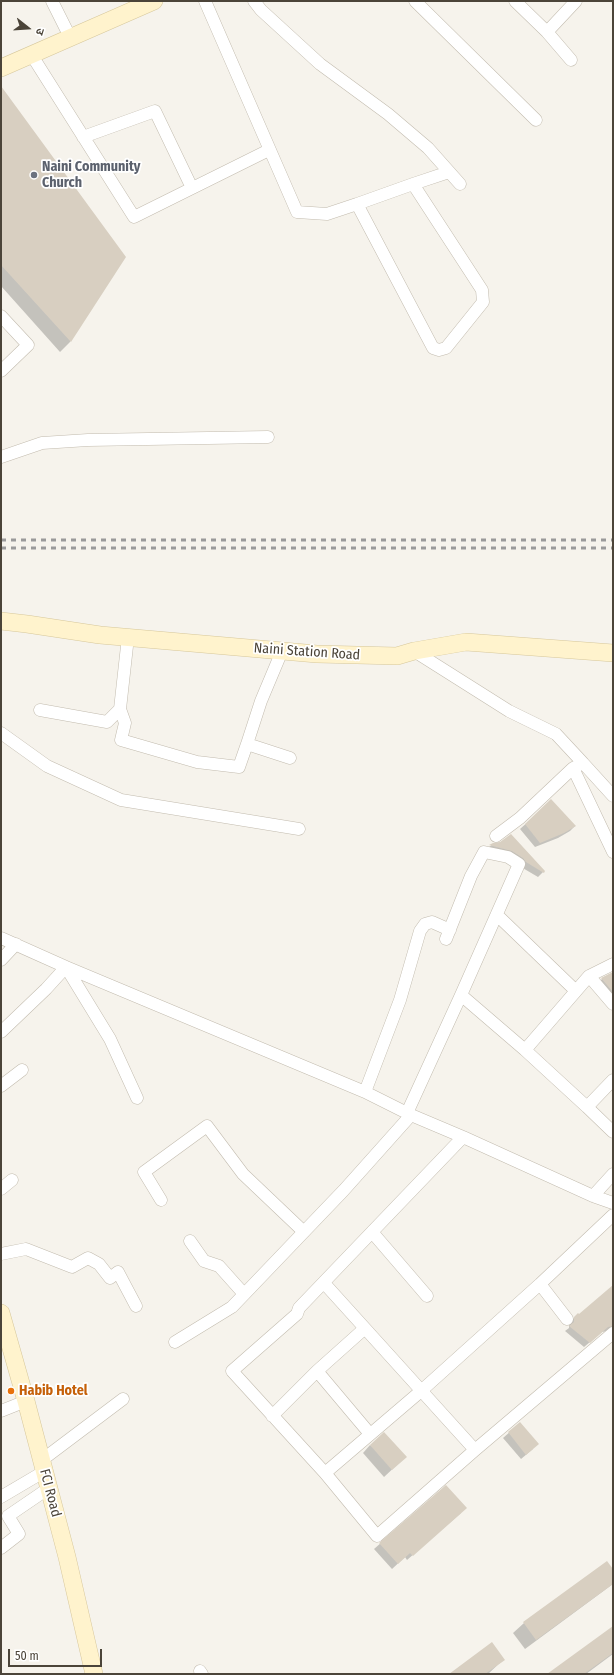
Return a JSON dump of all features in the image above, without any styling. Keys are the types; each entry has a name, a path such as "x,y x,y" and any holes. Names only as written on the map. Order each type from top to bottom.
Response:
{"street":[{"path":"52,1 70,37"},
{"path":"1,68 154,1"},
{"path":"205,1 297,212 327,214 449,172"},
{"path":"254,1 261,10 320,64 388,114 428,148 460,184"},
{"path":"515,1 547,32 571,60"},
{"path":"547,32 576,1"},
{"path":"422,3 536,120"},
{"path":"31,54 134,217 269,150"},
{"path":"83,137 155,111 192,188"},
{"path":"357,204 433,348 439,350 446,348 483,302 482,290 413,184"},
{"path":"1,316 28,344 1,371"},
{"path":"1,457 42,443 88,440 268,437"},
{"name":"Naini Station Road","path":"1,621 100,635 317,654 397,656 414,651 466,642 613,653"},
{"path":"128,637 120,709 125,723 121,740 197,762 239,767 261,701 282,651"},
{"path":"414,651 509,711 556,734 578,766 613,852"},
{"path":"40,710 107,722 120,709"},
{"path":"1,733 47,766 121,800 299,829"},
{"path":"247,744 290,758"},
{"path":"578,766 613,796"},
{"path":"496,836 520,818 578,766"},
{"path":"175,1342 232,1307 344,1190 409,1114 519,864 508,857 484,852 471,876 448,934 432,922 425,924 420,931 400,1000 366,1092"},
{"path":"497,915 576,991"},
{"path":"1,938 66,967 366,1092 409,1114 593,1196 613,1203"},
{"path":"1,960 16,944"},
{"path":"525,1050 589,976 613,964"},
{"path":"2,1032 66,967"},
{"path":"66,967 110,1039 137,1098"},
{"path":"589,976 613,1004"},
{"path":"462,995 525,1050 613,1132"},
{"path":"1,1086 22,1070"},
{"path":"587,1107 613,1080"},
{"path":"161,1200 144,1172 207,1126 243,1174 304,1232"},
{"path":"463,1137 299,1308 297,1314 232,1371 325,1473 377,1536 475,1450 613,1333"},
{"path":"593,1196 613,1174"},
{"path":"1,1189 12,1180"},
{"path":"325,1473 421,1391 540,1284 613,1215"},
{"path":"372,1232 427,1296"},
{"path":"190,1241 204,1261 220,1266 244,1294"},
{"path":"1,1254 26,1249 72,1267 88,1258 99,1264 110,1278 122,1269 136,1306"},
{"path":"324,1283 475,1450"},
{"path":"540,1284 567,1319"},
{"name":"FCI Road","path":"1,1313 67,1557 94,1674"},
{"path":"272,1416 317,1371 364,1329"},
{"path":"317,1371 370,1434"},
{"path":"1,1497 43,1466 123,1399"},
{"path":"1,1411 26,1401"},
{"path":"1,1548 19,1534 8,1516 49,1488"}],"building":[{"name":"Naini Community Church","path":"1,86 126,257 71,342 1,265"},
{"path":"551,799 576,826 564,833 540,843 525,824"},
{"path":"511,834 545,871 544,873 512,851 489,845 500,842"},
{"path":"613,972 613,992 601,978"},
{"path":"613,1285 613,1326 608,1327 590,1343 569,1326 574,1322 574,1317 578,1313 579,1314"},
{"path":"520,1422 539,1444 526,1455 508,1432"},
{"path":"384,1432 407,1457 392,1470 370,1445"},
{"path":"446,1485 467,1508 413,1556 410,1553 398,1564 379,1543"},
{"path":"607,1561 613,1569 613,1584 536,1640 523,1622"},
{"path":"613,1626 613,1653 584,1674 547,1674"},
{"path":"492,1642 505,1660 485,1674 449,1674"}],"railway":[{"path":"1,540 613,540"},
{"path":"1,548 613,548"}],"place":[{"name":"Naini Community Church","path":"34,175"},
{"name":"Habib Hotel","path":"11,1391"}]}
